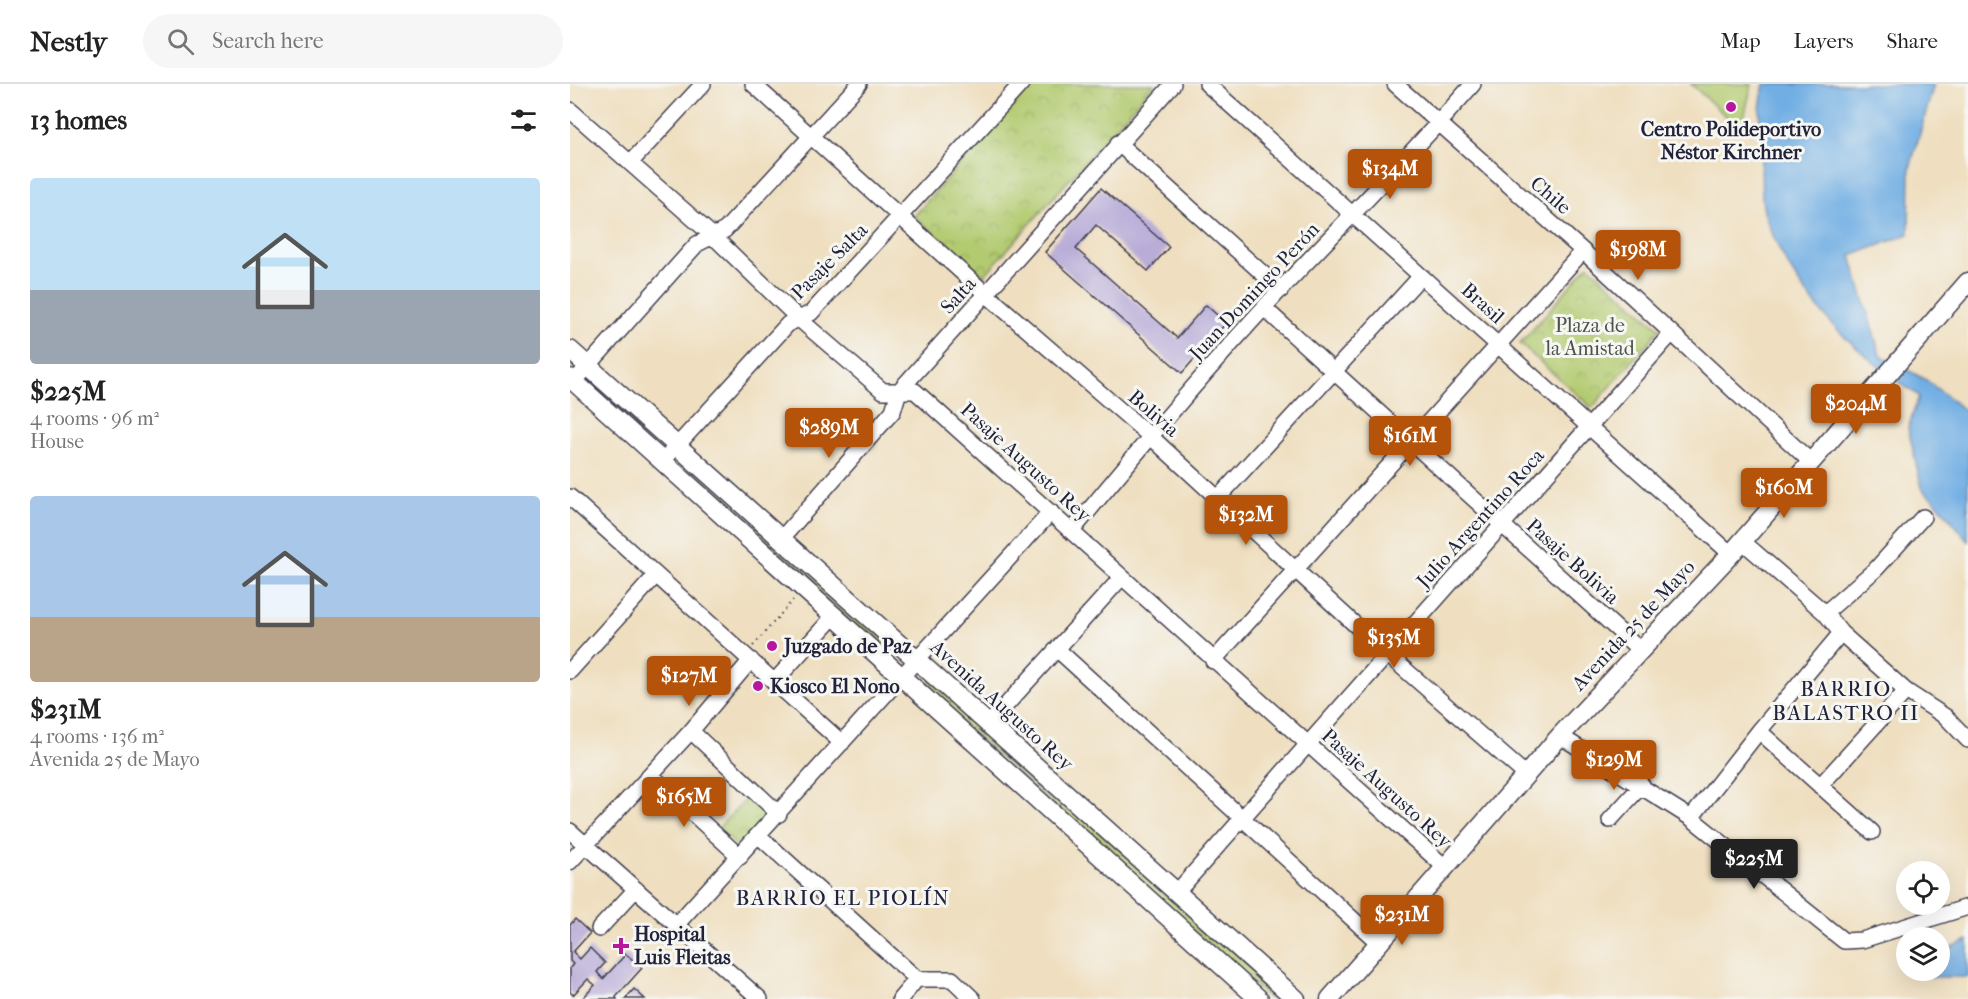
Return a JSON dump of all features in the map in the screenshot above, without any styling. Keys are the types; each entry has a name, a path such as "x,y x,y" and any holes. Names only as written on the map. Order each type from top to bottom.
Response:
{"main road":[{"name":"Avenida 25 de Mayo","path":"1330,999 1560,736 1736,547 1874,386 1968,282"},
{"name":"Avenida Augusto Rey","path":"570,350 1296,999"},
{"path":"572,380 1259,999"}],"street":[{"path":"630,163 703,84"},
{"name":"Bolivia","path":"753,84 986,294 1150,436 1386,653 1526,775"},
{"path":"572,380 589,365 697,244 724,230 813,137 859,84"},
{"name":"Pasaje Salta","path":"662,462 789,324 811,313 902,217 1021,84"},
{"name":"Salta","path":"782,538 893,411 899,391 1173,84"},
{"name":"Brasil","path":"1207,84 1590,427 1736,547 1825,613 1841,633 1906,692 1946,717 1968,740"},
{"name":"Chile","path":"1395,84 1583,251 1810,461"},
{"name":"Juan Domingo Perón","path":"1072,531 1150,436 1264,308 1473,84"},
{"name":"Pasaje Augusto Rey","path":"570,110 713,237 800,319 883,391 915,391 1446,868"},
{"path":"1118,143 1281,290"},
{"path":"1213,661 1583,251"},
{"path":"1218,498 1421,276"},
{"name":"Pasaje Bolivia","path":"1264,308 1641,651"},
{"name":"Julio Argentino Roca","path":"1177,892 1386,653 1671,334"},
{"path":"570,498 842,743"},
{"path":"677,924 1051,512"},
{"path":"1825,613 1876,569 1923,517"},
{"path":"571,668 656,575"},
{"path":"989,724 1122,578"},
{"path":"774,682 835,615"},
{"path":"1692,818 1759,731 1841,633"},
{"path":"1058,650 1380,944"},
{"path":"570,862 691,731 752,660"},
{"path":"1820,786 1906,692"},
{"path":"691,731 779,814"},
{"path":"1759,731 1872,832"},
{"path":"1560,736 1692,818 1844,941 1862,940 1968,907"},
{"path":"651,775 740,857"},
{"path":"1610,820 1642,785"},
{"path":"570,831 677,924 752,996"},
{"path":"759,836 917,979 952,979 973,999"},
{"path":"600,929 636,889"},
{"path":"900,999 917,979"}],"path":[{"path":"752,660 752,647 804,587"}],"green space":[{"path":"1031,84 1154,84 984,276 914,216"},
{"name":"Centro Polideportivo Néstor Kirchner","path":"1691,84 1752,84 1741,130"},
{"name":"Plaza de la Amistad","path":"1588,265 1660,329 1592,408 1520,344"},
{"path":"601,385 653,432 647,439 595,391"},
{"path":"689,465 896,651 891,657 684,472"},
{"path":"931,680 1287,999 1270,999 923,688"},
{"path":"750,795 771,815 739,848 718,828"}],"water":[{"path":"1764,84 1934,84 1910,168 1909,234 1851,256 1880,355 1926,380 1968,413 1968,541 1939,505 1922,489 1908,428 1919,396 1870,360 1827,318 1791,270 1777,244 1763,209 1760,122"},
{"path":"1968,940 1968,977 1950,977 1950,948"}],"building":[{"path":"1101,188 1169,247 1148,271 1096,225 1076,249 1177,338 1206,305 1226,323 1182,373 1045,252"},
{"name":"Hospital Luis Fleitas","path":"575,919 590,933 573,952 580,959 590,948 605,963 597,972 603,979 626,954 642,968 616,997 617,999 582,999 595,985 588,979 573,995 570,992 570,968 573,964 570,961 570,925"},
{"name":"Hospital Luis Fleitas","path":"634,989 645,999 625,999"}],"place":[{"name":"Centro Polideportivo Néstor Kirchner","path":"1731,107"},
{"name":"Juzgado de Paz","path":"772,646"},
{"name":"Kiosco El Nono","path":"758,686"},
{"name":"Hospital Luis Fleitas","path":"621,946"}],"district":[{"name":"BARRIO BALASTRO II","path":"1846,701"},
{"name":"BARRIO EL PIOLÍN","path":"843,898"}]}
